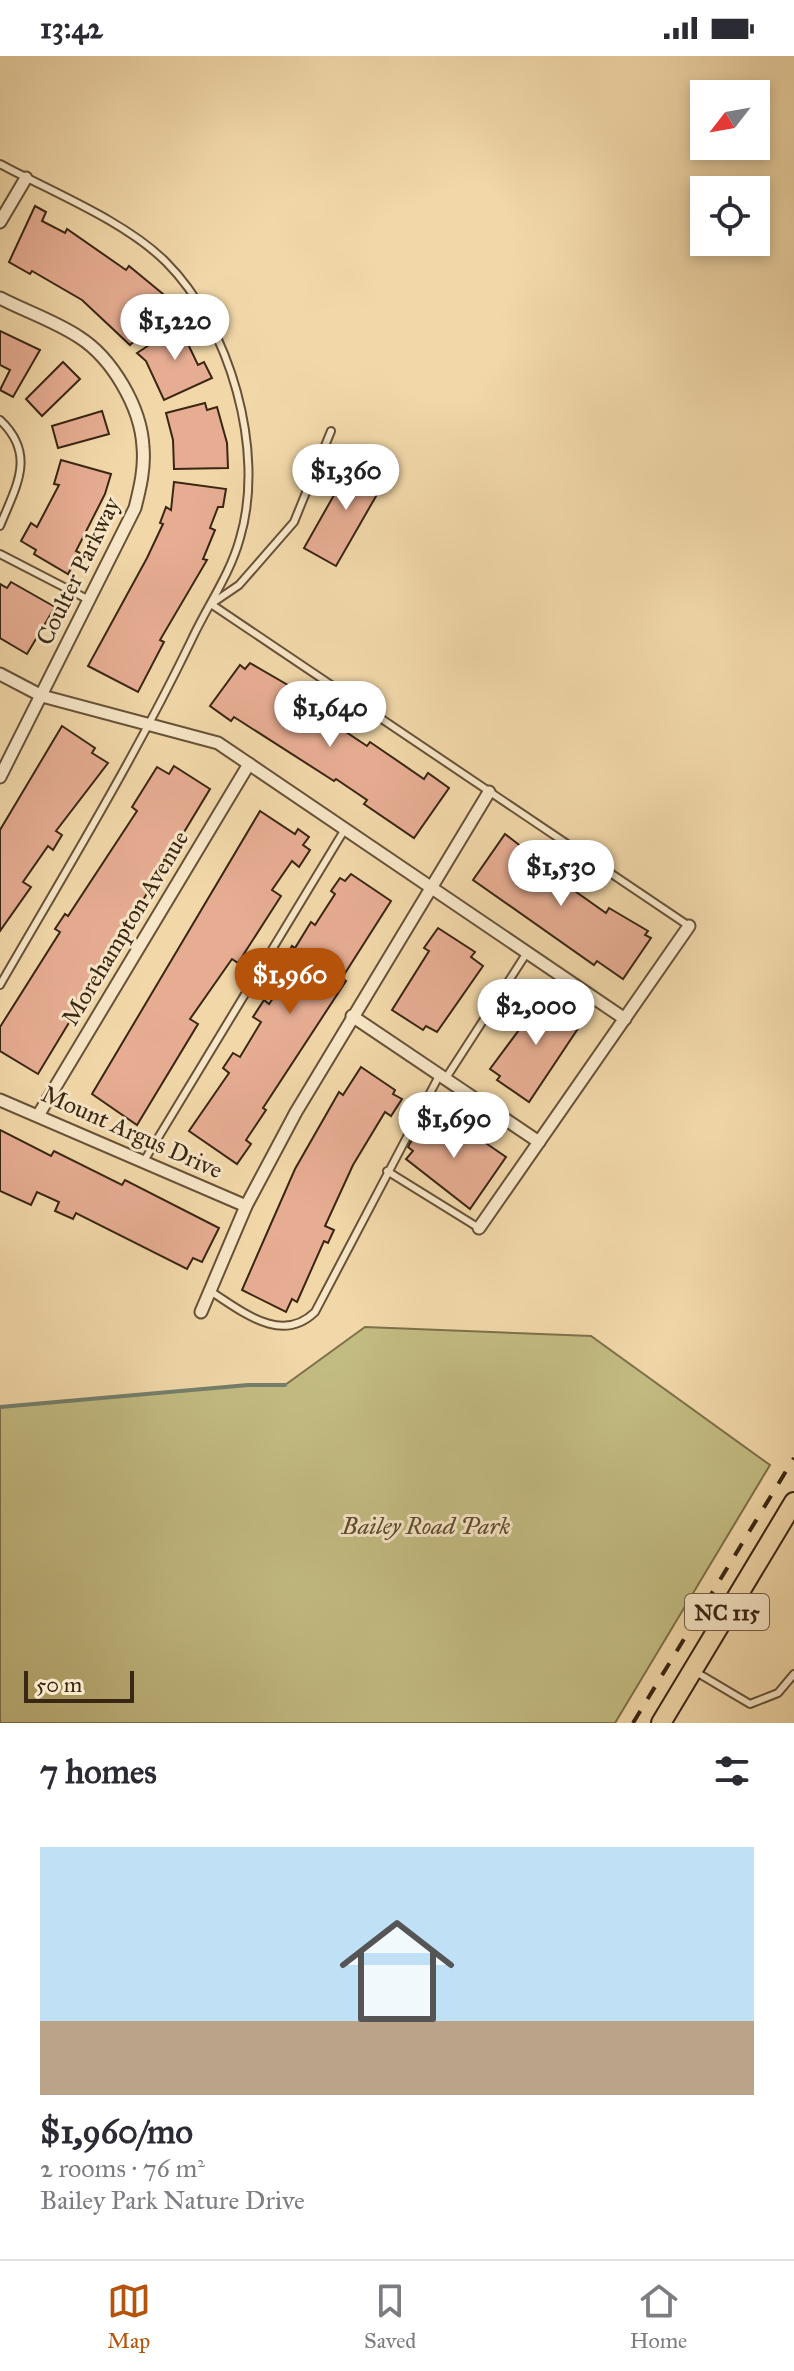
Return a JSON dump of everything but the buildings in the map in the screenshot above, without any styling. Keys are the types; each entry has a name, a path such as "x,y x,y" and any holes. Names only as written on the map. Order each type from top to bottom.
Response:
{"main road":[{"name":"NC 115","path":"661,1723 794,1502"}],"street":[{"path":"0,222 26,178"},
{"name":"Coulter Parkway","path":"0,298 79,337 105,360 136,417 144,445 142,476 135,508 0,777"},
{"path":"0,674 42,696 218,743 625,1019"},
{"name":"Morehampton Avenue","path":"39,1114 249,764"},
{"path":"201,1312 246,1206 352,1016 489,792"},
{"path":"479,1228 689,926"},
{"path":"352,1016 539,1142"},
{"name":"Mount Argus Drive","path":"0,1100 39,1114 246,1206"}],"lane":[{"path":"0,164 132,235 167,263 220,342 237,392 248,450 247,498 241,536 226,578 151,723 0,985"},
{"path":"0,420 12,432 22,458 19,477 0,526"},
{"path":"211,604 239,585 294,522 331,431"},
{"path":"0,554 89,600"},
{"path":"211,604 689,926"},
{"path":"144,1161 346,828"},
{"path":"210,1291 258,1320 275,1326 287,1328 315,1312 387,1171 443,1076 528,951"},
{"path":"387,1171 479,1228"},
{"path":"693,1670 750,1704 778,1693 794,1674"}],"green space":[{"name":"Bailey Road Park","path":"365,1327 591,1336 770,1465 615,1723 0,1723 0,1407 248,1385 285,1385"}],"waterway":[{"path":"0,1407 248,1385 285,1385"}],"railway":[{"path":"633,1723 794,1458"}]}
